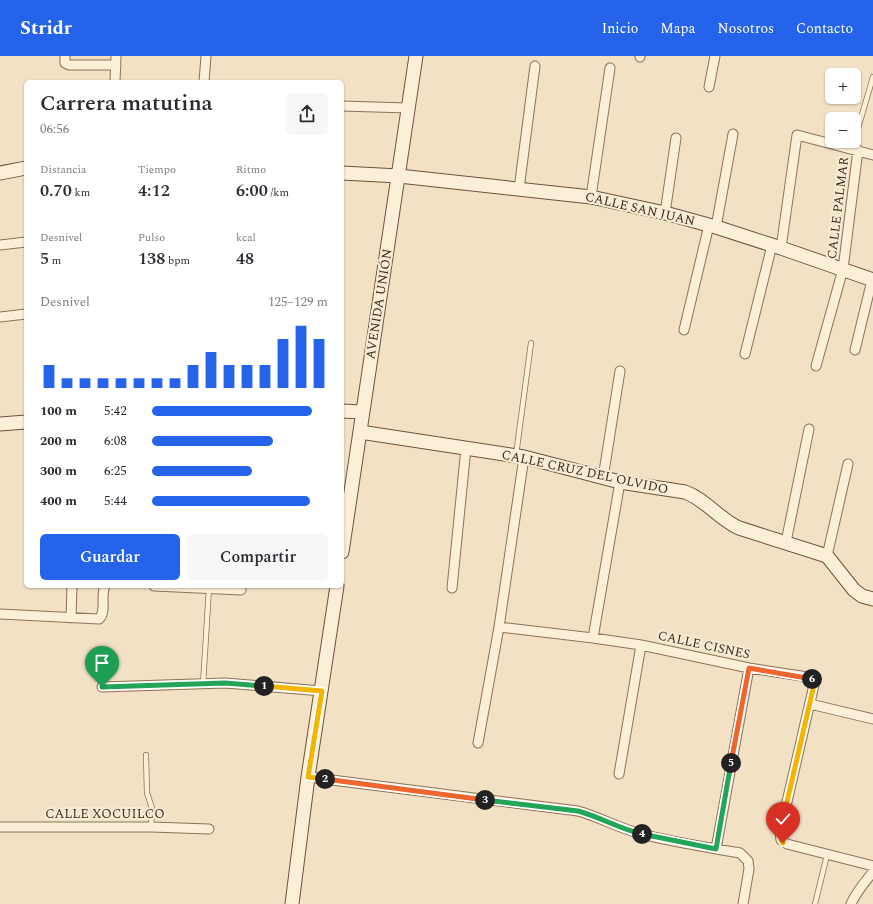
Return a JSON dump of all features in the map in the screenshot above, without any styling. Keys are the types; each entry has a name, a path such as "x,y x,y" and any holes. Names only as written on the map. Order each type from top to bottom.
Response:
{"street":[{"path":"204,80 206,56"},
{"name":"AVENIDA UNIÓN","path":"344,539 416,56"},
{"path":"709,87 715,56"},
{"path":"65,60 69,65 116,61 115,80"},
{"path":"519,189 535,66"},
{"path":"591,197 610,68"},
{"path":"344,106 408,108"},
{"path":"684,330 713,226 733,134"},
{"path":"745,354 777,246 797,135 873,155"},
{"path":"665,213 676,138"},
{"name":"CALLE PALMAR","path":"816,366 843,269 855,150"},
{"path":"0,173 24,168"},
{"name":"CALLE SAN JUAN","path":"344,173 399,176 591,197 665,213 713,226 777,246 873,280"},
{"path":"0,245 24,242"},
{"path":"855,350 873,280"},
{"path":"0,317 24,314"},
{"path":"603,478 620,371"},
{"path":"344,411 362,412"},
{"path":"0,424 24,422"},
{"path":"786,542 809,429"},
{"name":"CALLE CRUZ DEL OLVIDO","path":"360,432 520,457 620,482 685,492 693,495 729,524 827,556"},
{"path":"452,588 466,448"},
{"path":"478,744 499,627 520,457"},
{"path":"848,464 827,556 854,590 862,596 873,599"},
{"path":"593,638 620,482"},
{"path":"71,618 72,588"},
{"path":"0,614 96,620 101,618 104,588"},
{"path":"209,588 241,590"},
{"path":"292,904 308,777 337,588"},
{"name":"CALLE CISNES","path":"499,627 641,645 749,668 811,677 814,685 810,704"},
{"path":"620,774 641,645"},
{"path":"716,849 749,668"},
{"path":"102,687 225,683 322,691"},
{"path":"873,719 810,704 780,836 783,843 873,866"},
{"path":"308,777 578,811 589,814 620,828 639,833 740,853 748,861 749,870 743,904"},
{"name":"CALLE XOCUILCO","path":"0,827 151,827 209,829"},
{"path":"851,904 854,896 873,872"}],"lane":[{"path":"855,150 873,77"},
{"path":"520,457 531,343"},
{"path":"203,684 209,588"},
{"path":"146,755 147,793 152,808 151,827"},
{"path":"815,904 827,855"}],"route":[{"path":"102,687 225,683 322,691 308,777 578,811 589,814 620,828 716,849 749,668 811,677 814,685 780,832 783,843"}]}
